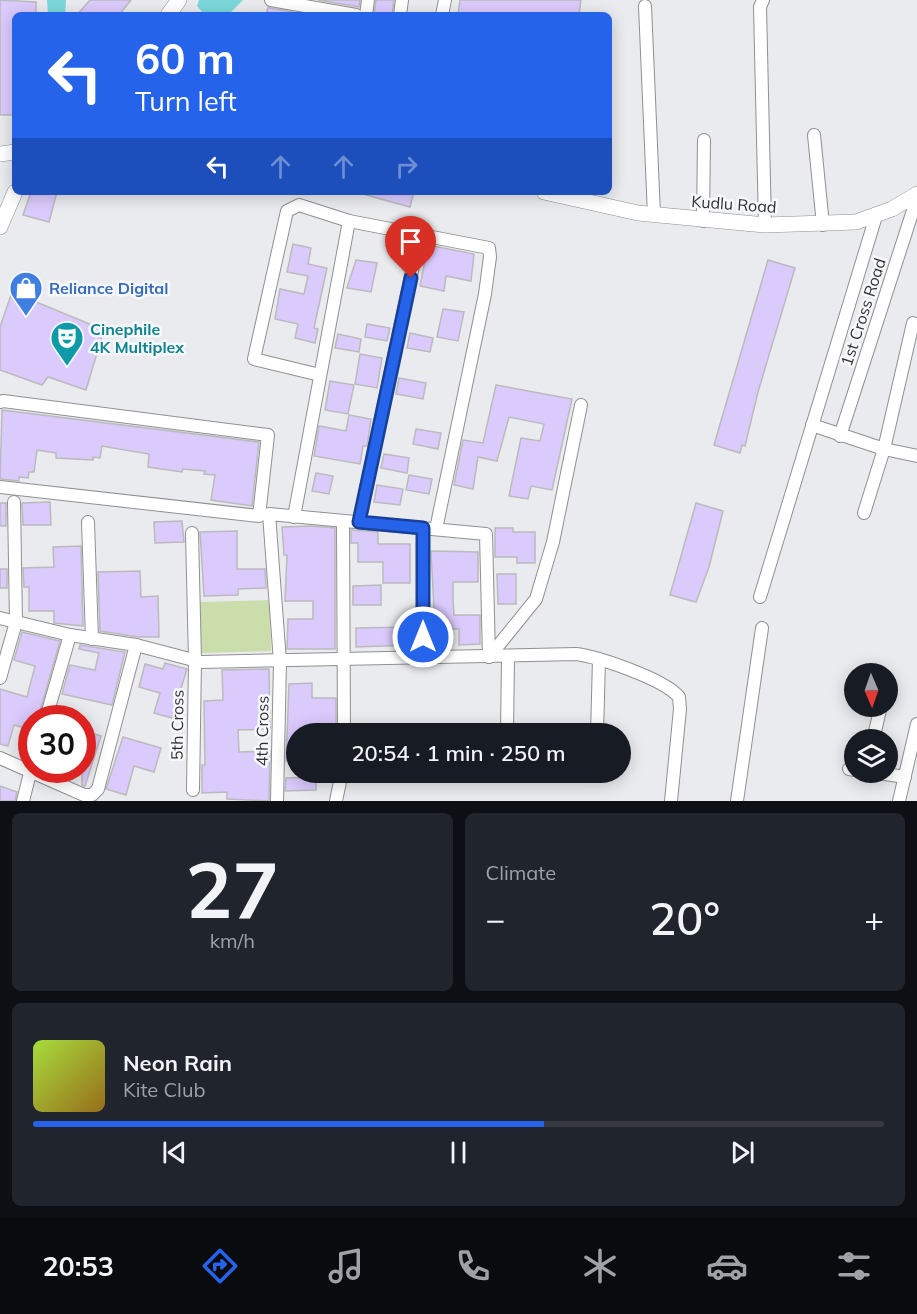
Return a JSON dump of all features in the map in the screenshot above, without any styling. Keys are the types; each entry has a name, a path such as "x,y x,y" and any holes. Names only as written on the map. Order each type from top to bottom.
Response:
{"street":[{"path":"271,0 339,12"},
{"path":"763,0 760,7 766,166 765,225"},
{"path":"645,6 654,215"},
{"path":"814,135 823,225"},
{"path":"703,221 704,140"},
{"path":"0,227 14,195"},
{"name":"Kudlu Road","path":"567,195 590,198 654,215 765,225 823,225 876,216 917,196"},
{"name":"1st Cross Road","path":"840,435 917,196"},
{"path":"320,375 254,359 287,211 299,205 349,221 489,248 490,257 430,529 423,659"},
{"path":"760,597 876,216"},
{"path":"349,221 294,517 486,534 489,657"},
{"path":"359,522 420,233"},
{"path":"864,513 884,449 913,323"},
{"path":"0,402 3,400 268,435 259,516 0,487"},
{"path":"489,657 536,599 553,542 581,405"},
{"path":"812,425 884,449 917,456"},
{"path":"0,678 16,622 14,502"},
{"name":"4th Cross","path":"277,801 280,662 269,514 294,517"},
{"path":"343,521 344,723"},
{"path":"88,522 92,639"},
{"name":"5th Cross","path":"192,533 195,661 193,790"},
{"path":"0,618 70,635 136,645 195,661 280,662 576,654 599,659 667,687 679,697 680,709 671,801"},
{"path":"736,801 762,628"},
{"path":"49,705 70,635"},
{"path":"60,783 92,798 98,789 136,645"},
{"path":"507,723 508,657"},
{"path":"597,723 599,659"},
{"path":"899,801 917,724"},
{"path":"0,758 18,764"},
{"path":"898,776 905,777"},
{"path":"23,801 27,783"},
{"path":"336,801 340,783"}],"green space":[{"path":"270,600 271,651 201,653 199,602"}],"water":[{"path":"47,0 66,0 65,12 48,12"},
{"path":"199,0 243,0 231,12 202,12 197,6"}],"building":[{"path":"0,0 36,2 36,12 12,12 12,115 0,115"},
{"path":"90,0 131,0 121,12 80,12"},
{"path":"318,0 360,0 359,7"},
{"path":"376,0 394,0 392,12 374,12"},
{"path":"460,0 581,0 579,12 458,12"},
{"path":"268,7 292,12 267,12"},
{"path":"30,195 56,195 49,222 23,215"},
{"path":"366,195 413,195 410,207"},
{"path":"293,244 311,248 308,264 327,268 314,328 318,329 315,343 295,338 298,324 275,319 280,289 304,294 308,276 287,272"},
{"path":"428,245 474,254 471,281 446,276 444,291 420,286"},
{"path":"356,260 377,263 371,292 347,288"},
{"path":"768,260 795,268 758,392 745,446 742,445 740,453 714,445"},
{"path":"12,292 104,330 86,390 48,377 42,385 0,370 0,327"},
{"path":"443,309 464,312 458,341 437,337"},
{"path":"367,324 390,328 387,341 365,337"},
{"path":"410,333 433,338 430,352 407,348"},
{"path":"338,334 361,339 359,352 335,348"},
{"path":"360,354 382,358 377,388 355,384"},
{"path":"399,378 426,383 423,399 396,394"},
{"path":"330,381 354,385 348,414 325,410"},
{"path":"496,385 572,399 552,490 531,486 528,499 509,496 521,438 540,441 544,424 509,417 497,461 478,457 473,489 454,485 463,440 483,443"},
{"path":"2,410 259,442 252,506 211,500 215,475 204,474 205,471 183,469 182,472 148,467 149,454 102,446 100,458 93,457 93,460 56,458 56,453 37,450 34,472 29,472 28,478 19,477 19,481 0,479"},
{"path":"349,415 371,419 367,446 363,446 360,464 314,456 319,426 346,431"},
{"path":"416,429 441,433 438,449 413,444"},
{"path":"384,454 409,458 407,473 381,468"},
{"path":"316,473 333,476 329,494 312,491"},
{"path":"409,475 432,479 429,494 406,490"},
{"path":"377,485 403,489 400,505 374,502"},
{"path":"50,502 51,525 23,525 22,503"},
{"path":"0,503 6,503 6,526 0,526"},
{"path":"696,503 723,511 709,567 696,602 670,595"},
{"path":"182,521 184,542 155,543 154,522"},
{"path":"282,527 335,528 335,649 287,649 288,619 313,619 313,601 285,601 287,555 284,555"},
{"path":"495,528 513,528 513,532 535,532 535,563 517,563 517,557 495,557"},
{"path":"351,530 378,532 378,544 410,544 410,583 383,583 383,562 358,562 358,543 351,543"},
{"path":"237,531 237,569 265,569 266,588 238,589 238,595 204,596 200,532"},
{"path":"81,546 83,626 54,623 54,611 29,611 29,587 24,587 23,568 54,567 53,547"},
{"path":"431,551 478,552 478,582 453,582 453,600 454,615 480,615 480,644 459,645 459,629 435,629"},
{"path":"0,569 7,569 7,588 0,588"},
{"path":"140,571 141,597 158,596 159,637 138,637 100,631 98,572"},
{"path":"497,574 516,574 516,604 498,604"},
{"path":"381,585 381,605 353,605 353,586"},
{"path":"410,627 410,645 356,647 356,628"},
{"path":"22,632 60,641 42,705 18,705 18,726 14,725 8,746 0,744 0,689 27,697 35,666 14,660"},
{"path":"80,645 125,652 112,705 62,694 70,665 95,670 99,653 79,649"},
{"path":"165,663 187,669 172,718 154,713 160,693 139,687 145,664 163,669"},
{"path":"269,669 270,729 238,730 239,752 270,751 269,801 227,799 227,792 202,793 202,765 205,765 204,701 223,700 222,670"},
{"path":"312,683 312,698 336,698 336,723 287,723 289,684"},
{"path":"96,734 101,736 96,752"},
{"path":"123,737 161,748 154,772 134,766 126,795 106,789"},
{"path":"286,778 286,783 316,783 316,790 285,791"},
{"path":"0,786 17,792 15,801 0,801"}],"place":[{"name":"Reliance Digital","path":"26,317"},
{"name":"Cinephile 4K Multiplex","path":"67,367"}],"route":[{"path":"411,278 359,522 423,528 423,637"}]}
